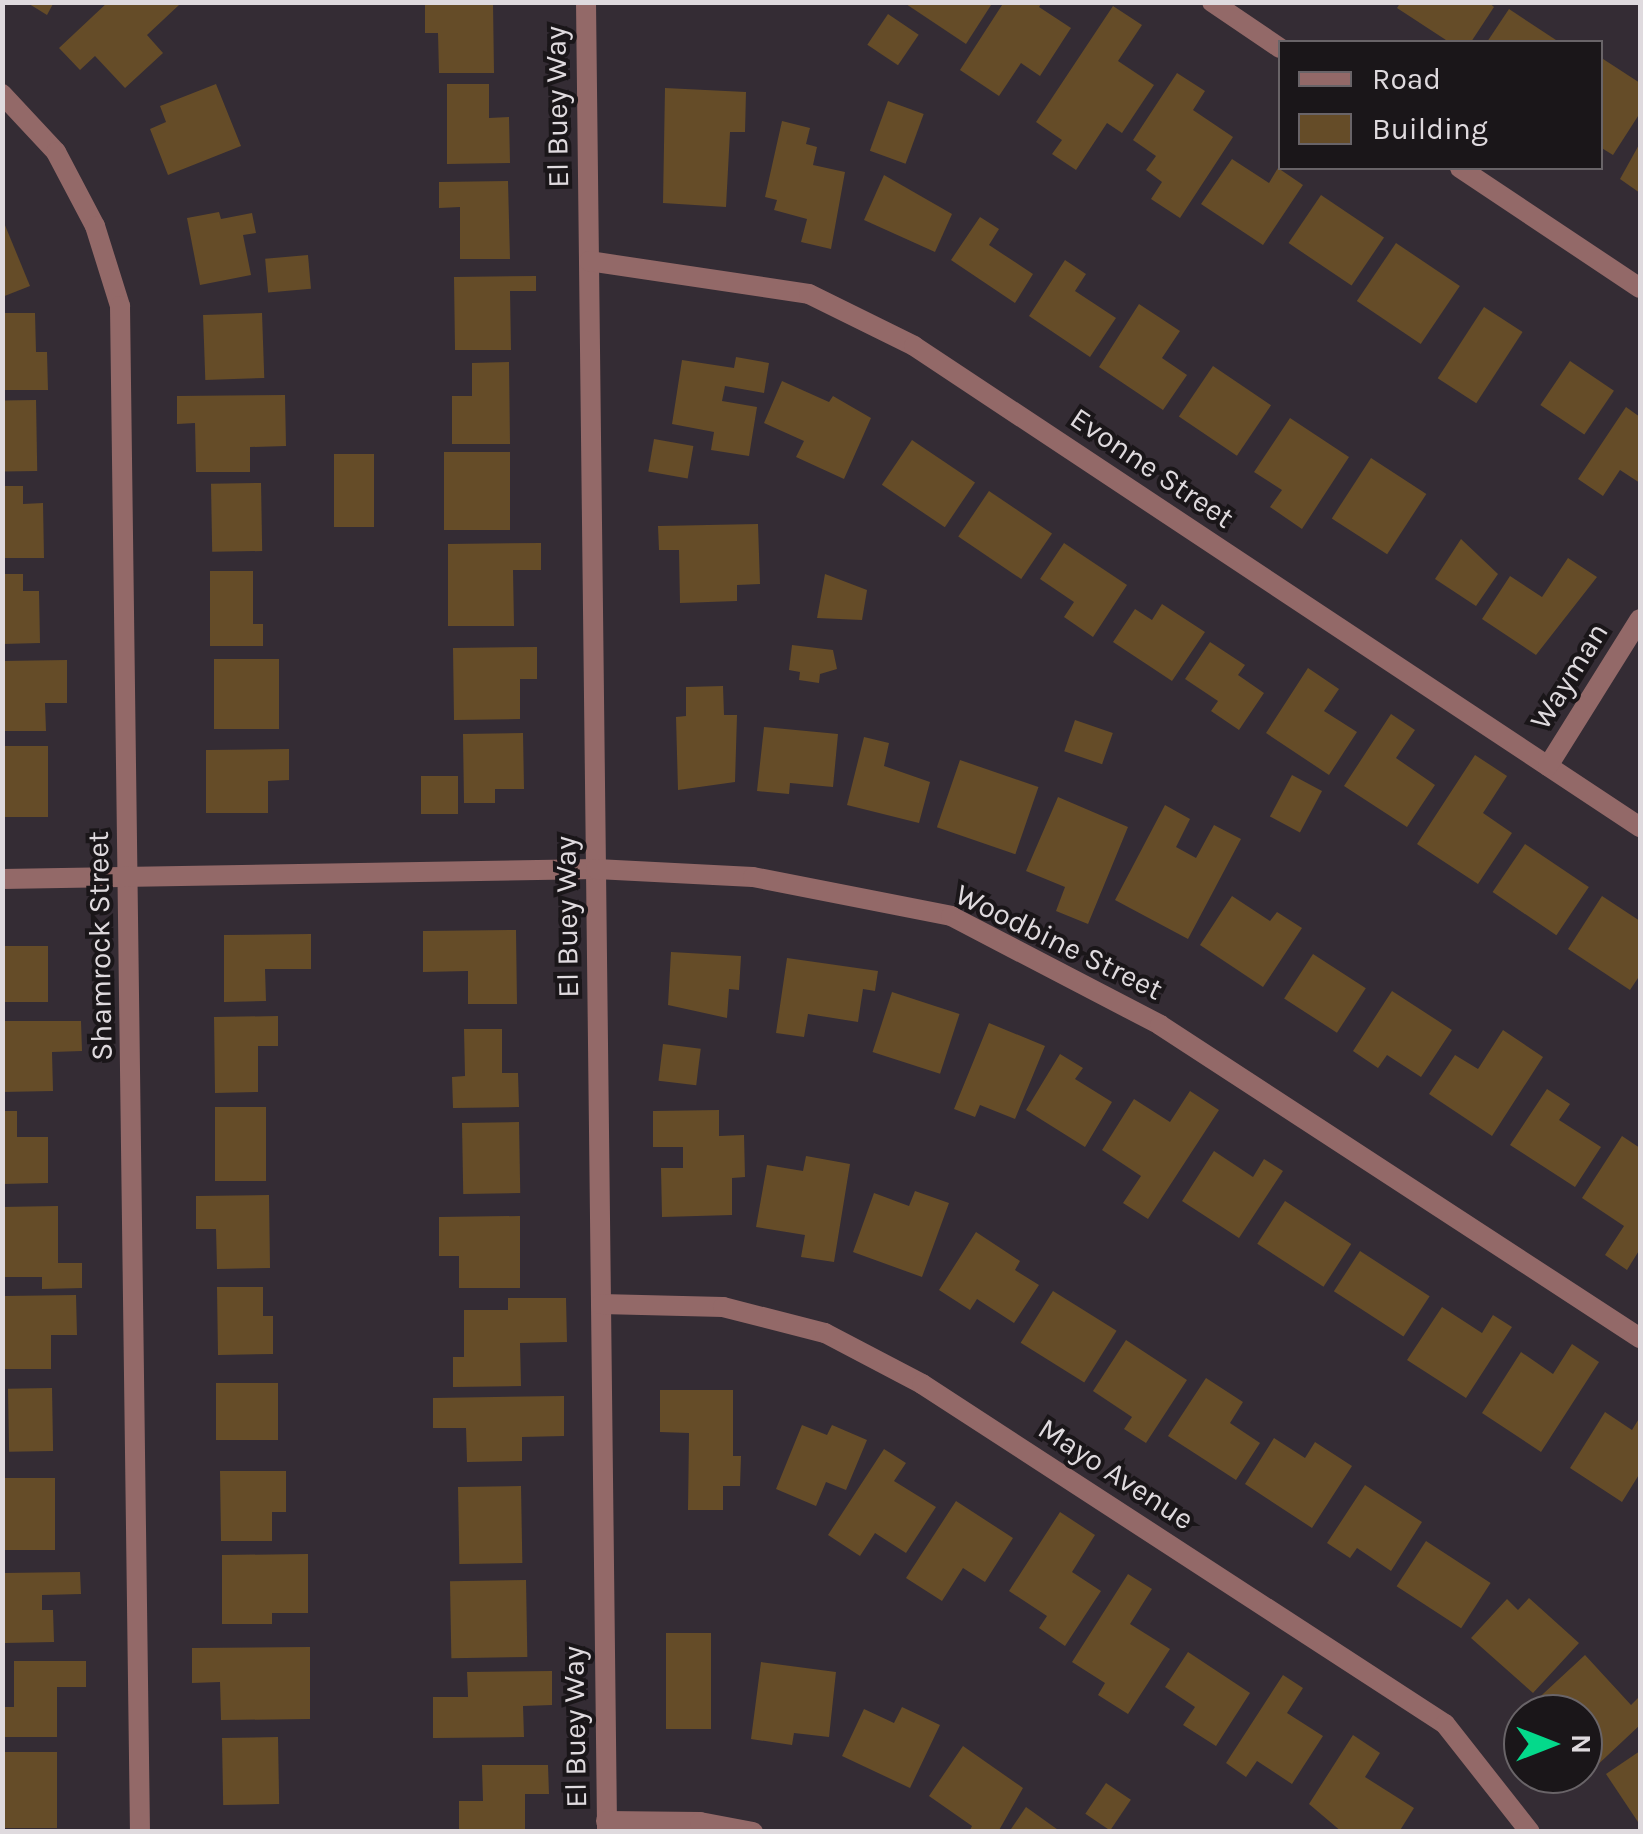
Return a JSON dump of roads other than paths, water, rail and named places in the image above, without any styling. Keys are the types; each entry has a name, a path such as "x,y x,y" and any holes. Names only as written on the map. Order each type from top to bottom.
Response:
{"street":[{"name":"El Buey Way","path":"586,2 606,1826"},
{"path":"1212,2 1278,47"},
{"name":"Shamrock Street","path":"2,94 56,152 95,226 120,306 140,1832"},
{"path":"1463,170 1640,288"},
{"name":"Evonne Street","path":"589,261 809,294 914,346 1640,827"},
{"name":"Wayman","path":"1548,766 1640,618"},
{"name":"Woodbine Street","path":"2,878 596,869 754,876 951,916 1160,1025 1640,1338"},
{"name":"Mayo Avenue","path":"601,1304 723,1306 825,1333 922,1384 1445,1724 1530,1832"},
{"path":"606,1826 700,1822 753,1832"}]}
